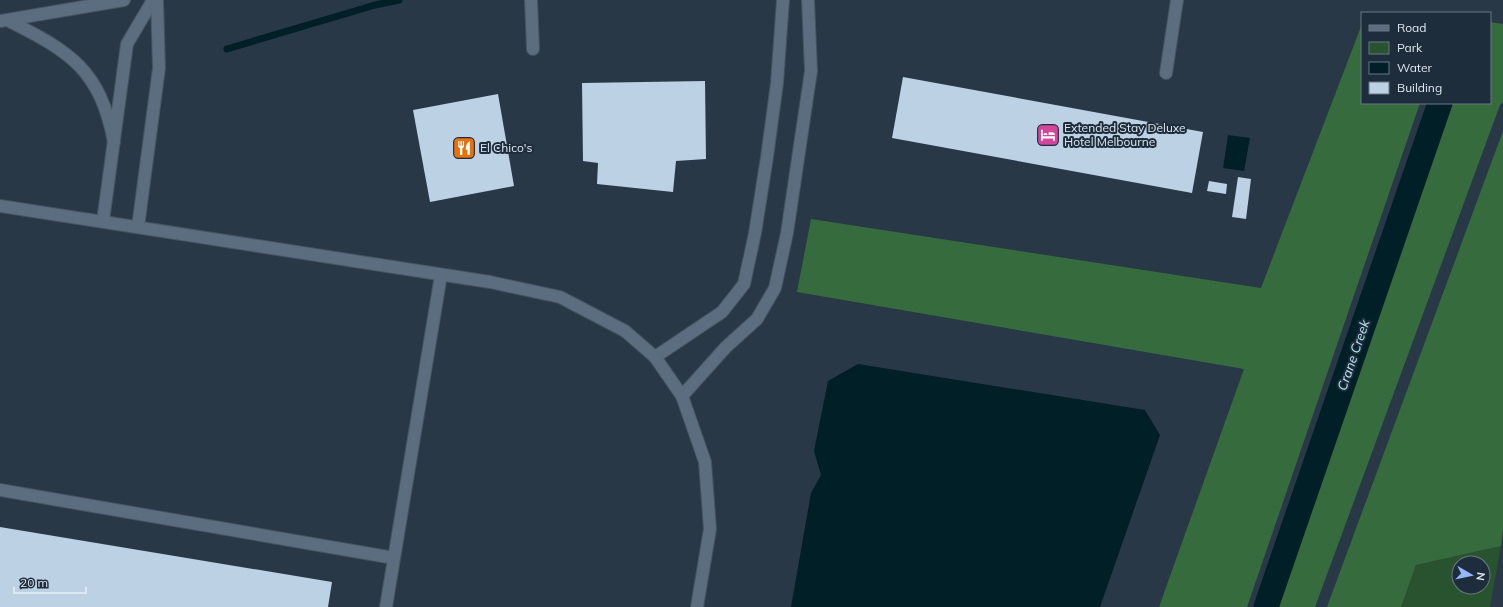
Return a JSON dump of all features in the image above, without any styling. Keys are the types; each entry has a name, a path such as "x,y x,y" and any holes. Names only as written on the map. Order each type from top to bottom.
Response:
{"street":[{"path":"4,21 124,0"},
{"path":"103,222 126,44 153,0"},
{"path":"138,227 159,68 157,0"},
{"path":"531,0 533,49"},
{"path":"655,357 722,312 744,284 767,157 777,83 783,0"},
{"path":"682,396 726,347 757,319 775,288 787,232 811,71 808,0"},
{"path":"1166,73 1177,0"},
{"path":"4,21 57,46 75,60 87,72 104,103 114,142"},
{"path":"0,206 490,282 560,298 625,331 655,357 682,396 705,462 710,529 697,607"},
{"path":"386,607 441,275"},
{"path":"0,490 394,558"}],"green space":[{"path":"1491,22 1503,24 1503,102 1500,105 1315,607 1260,607 1433,104 1491,104"},
{"path":"1361,27 1361,104 1420,104 1247,607 1159,607 1244,369 797,292 811,219 1261,288"},
{"path":"1503,131 1503,529 1501,546 1461,555 1451,555 1451,557 1416,565 1401,607 1327,607"},
{"path":"1501,546 1490,607 1401,607 1416,565 1451,557 1451,595 1491,595 1491,555 1461,555"}],"water":[{"path":"1228,135 1250,138 1244,171 1223,168"},
{"path":"858,364 1145,410 1160,435 1100,607 791,607 811,493 821,475 814,451 828,381"}],"building":[{"name":"Extended Stay Deluxe Hotel Melbourne","path":"903,77 1203,132 1192,193 892,138"},
{"path":"705,81 706,159 676,161 673,192 597,184 598,163 583,161 582,83"},
{"name":"El Chico's","path":"498,94 514,186 430,202 413,110"},
{"path":"1238,177 1251,179 1246,219 1232,217"},
{"path":"1209,181 1227,184 1226,194 1207,191"},
{"path":"0,527 332,582 328,607 0,607"}],"waterway":[{"path":"227,49 375,5 399,0"},
{"name":"Crane Creek","path":"1266,607 1440,104"}],"place":[{"name":"Extended Stay Deluxe Hotel Melbourne","path":"1048,135"},
{"name":"El Chico's","path":"464,148"}]}
